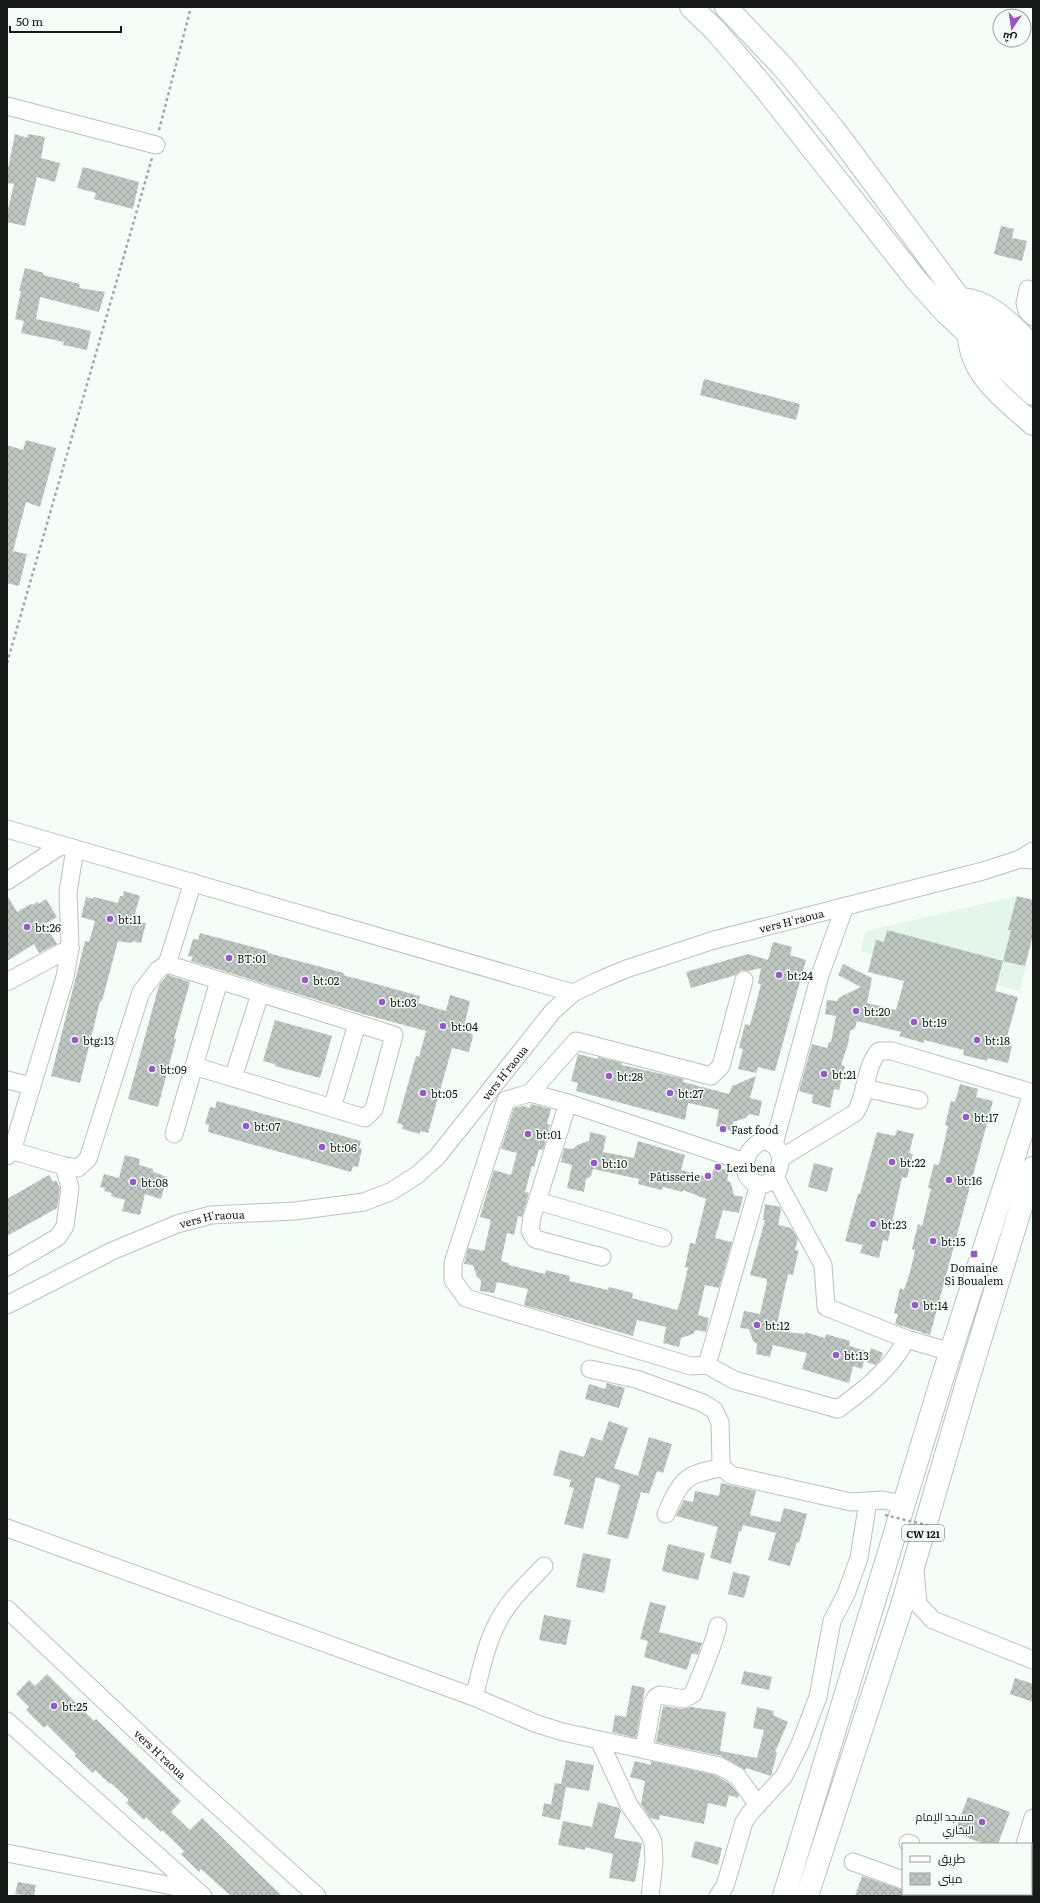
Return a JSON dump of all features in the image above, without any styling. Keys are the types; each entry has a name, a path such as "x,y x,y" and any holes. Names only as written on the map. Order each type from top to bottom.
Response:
{"highway":[{"path":"691,7 715,30 762,85 917,281 946,313 1033,394"},
{"path":"726,7 783,67 850,152 960,299 1033,372"},
{"path":"960,299 970,300 997,312 1033,346"},
{"path":"969,335 971,355 981,372 1008,402 1033,424"},
{"path":"784,1896 951,1352 1033,1098"},
{"name":"CW 121","path":"807,1896 915,1562 966,1386 1033,1168"}],"street":[{"path":"7,106 156,144"},
{"path":"1028,289 1025,303 1027,311 1033,317"},
{"path":"7,830 573,992"},
{"path":"7,882 68,847"},
{"path":"68,847 70,948 65,977 9,1152 64,1166 78,1168 88,1159 141,992 158,970 166,964 193,882"},
{"name":"vers H'raoua","path":"7,1305 112,1251 177,1224 212,1215 295,1210 364,1202 392,1191 417,1175 437,1157 553,1011 573,992 626,969 714,940 983,871 1029,857"},
{"path":"777,1151 762,1142 751,1148 745,1162 746,1173 752,1181 760,1184 768,1183 775,1177 780,1168 777,1151 820,975 845,906"},
{"path":"7,982 70,948"},
{"path":"166,964 394,1035 374,1109 365,1118 194,1066"},
{"path":"530,1093 576,1041 711,1076 721,1066 744,980"},
{"path":"174,1134 219,981"},
{"path":"233,1078 260,994"},
{"path":"332,1108 357,1024"},
{"path":"777,1151 855,1112 861,1104 864,1088 875,1055 879,1051 885,1050 1033,1093"},
{"path":"7,1080 31,1086"},
{"path":"864,1088 919,1100"},
{"path":"745,1162 568,1103 530,1093 506,1100 453,1263 453,1280 466,1298 691,1366 707,1365 734,1380 838,1410 861,1392 900,1352 906,1339"},
{"path":"568,1103 532,1217 530,1231 535,1239 602,1257"},
{"path":"7,1268 58,1237 65,1226 70,1188 64,1166"},
{"path":"775,1177 823,1265 826,1307 906,1339 951,1352"},
{"path":"707,1365 760,1184"},
{"path":"538,1201 663,1238"},
{"path":"590,1369 636,1379 709,1406 714,1410 720,1422 721,1463 723,1468 731,1475 851,1502 882,1500 904,1504"},
{"path":"666,1514 675,1493 689,1476 707,1470 723,1468"},
{"path":"718,1896 725,1886 744,1822 784,1776 800,1744 818,1698 832,1621 846,1594 860,1558 868,1501"},
{"path":"7,1528 474,1697 544,1726 599,1740 719,1766 737,1776 758,1805"},
{"path":"915,1562 918,1604 933,1620 1033,1660"},
{"path":"474,1697 491,1637 500,1618 506,1608 544,1566"},
{"name":"vers H'raoua","path":"7,1609 180,1772 316,1896"},
{"path":"644,1750 654,1700 660,1695 684,1699 693,1694 702,1668 713,1647 718,1626"},
{"path":"7,1721 200,1894"},
{"path":"599,1740 629,1805 650,1835 654,1855 650,1896"},
{"path":"1025,1843 1033,1818"},
{"path":"7,1853 200,1894"},
{"path":"853,1862 902,1880"}],"path":[{"path":"7,663 156,144 192,7"},
{"path":"885,1515 940,1528"}],"shaded area":[{"path":"1017,896 1033,900 1033,937 1020,991 860,951 866,931"}],"building":[{"path":"15,134 27,138 28,134 45,137 41,158 60,163 55,182 37,177 25,226 7,222 7,214 14,184 7,183 7,174"},
{"path":"83,167 139,182 133,209 94,199 96,193 77,188"},
{"path":"1001,226 1014,229 1012,238 1027,241 1022,261 994,254"},
{"path":"25,268 44,273 43,275 80,284 79,288 105,292 99,312 40,297 36,319 91,331 87,350 63,345 64,342 21,333 24,321 15,319 21,291 19,291"},
{"path":"704,379 800,404 796,420 700,395"},
{"path":"26,440 56,448 40,507 26,502 13,551 27,554 19,586 7,583 7,445 23,450"},
{"path":"124,891 140,896 133,920 146,923 141,943 132,941 132,943 118,941 102,1001 100,1001 80,1083 51,1076 85,941 89,942 95,921 81,917 86,897 93,899 94,897 118,903 120,896 123,896"},
{"name":"bt:26","path":"7,895 17,912 31,904 32,905 38,902 39,904 46,899 57,917 45,924 57,944 39,953 34,944 7,961"},
{"path":"1017,896 1033,900 1033,934 1025,966 1003,961 1011,930 1008,930"},
{"path":"887,930 1003,961 995,991 1018,997 1005,1044 1012,1046 1008,1063 988,1058 987,1061 963,1055 964,1050 924,1040 924,1043 899,1036 901,1032 857,1021 855,1028 850,1031 848,1044 841,1065 845,1066 839,1090 834,1089 830,1108 812,1103 813,1095 799,1091 812,1044 827,1048 829,1042 831,1042 836,1016 825,1014 827,1000 837,1001 840,997 861,987 838,975 843,964 872,978 867,1003 896,1010 904,981 868,972 876,940 884,942"},
{"path":"200,933 268,951 268,953 344,973 343,975 420,996 418,1003 446,1011 450,995 470,1001 463,1031 472,1034 473,1036 469,1052 452,1048 428,1133 420,1131 420,1134 402,1129 403,1125 397,1123 416,1056 419,1057 426,1031 363,1014 191,961 193,957 188,956 193,939 198,940"},
{"path":"773,942 792,947 790,955 806,960 775,1071 758,1067 756,1073 738,1069 743,1049 739,1048 745,1024 750,1025 755,1007 761,984 758,983 761,968 748,971 741,970 736,975 691,988 686,972 748,954 768,960"},
{"path":"168,975 190,982 174,1039 176,1039 158,1107 128,1099 159,985"},
{"path":"275,1020 332,1036 320,1078 275,1066 275,1064 263,1061"},
{"path":"578,1054 598,1059 598,1057 622,1063 622,1065 684,1079 683,1082 729,1094 732,1086 756,1076 750,1098 762,1101 759,1116 749,1114 746,1118 733,1122 732,1131 716,1126 719,1110 688,1103 685,1120 576,1091 578,1083 571,1081"},
{"path":"960,1084 978,1089 976,1097 993,1101 930,1335 895,1324 898,1314 894,1313 900,1288 904,1290 910,1272 915,1250 912,1249 918,1224 922,1226 931,1189 928,1188 934,1164 939,1165 948,1126 945,1125 951,1101 955,1102"},
{"path":"217,1101 361,1141 359,1148 362,1149 358,1167 353,1166 351,1172 208,1132 209,1125 205,1124 210,1107 215,1108"},
{"path":"531,1104 551,1109 547,1124 550,1125 543,1150 539,1149 534,1167 532,1166 525,1192 529,1193 522,1217 518,1216 514,1235 507,1233 501,1261 508,1263 509,1265 545,1274 546,1270 570,1276 569,1281 608,1290 609,1287 633,1293 632,1298 677,1310 688,1268 685,1267 690,1243 695,1244 706,1199 683,1190 683,1192 663,1187 662,1190 649,1187 638,1184 639,1179 593,1169 591,1176 586,1179 584,1192 567,1188 572,1165 561,1162 564,1148 573,1149 577,1145 589,1141 590,1132 606,1136 603,1152 634,1158 638,1141 685,1155 681,1170 711,1178 714,1167 729,1170 727,1180 731,1183 734,1195 743,1197 739,1213 723,1210 715,1238 732,1242 719,1288 705,1285 698,1315 709,1318 706,1332 696,1330 693,1334 681,1338 679,1347 663,1343 666,1327 637,1320 633,1336 524,1305 528,1289 497,1282 494,1293 480,1291 481,1280 477,1277 473,1265 464,1264 468,1248 484,1251 491,1220 480,1217 492,1176 494,1170 511,1175 517,1153 501,1149 514,1108 523,1106 530,1108"},
{"path":"897,1130 914,1134 909,1153 913,1154 907,1178 902,1177 888,1241 883,1240 879,1258 860,1253 863,1245 845,1241 877,1132 895,1136"},
{"name":"bt:08","path":"125,1155 140,1159 139,1165 153,1169 153,1172 167,1177 161,1199 145,1194 140,1215 122,1211 125,1200 111,1196 112,1193 104,1191 105,1188 100,1187 104,1174 119,1178"},
{"path":"814,1163 833,1168 827,1192 808,1187"},
{"path":"49,1175 53,1182 56,1180 60,1189 57,1208 7,1236 7,1199"},
{"path":"765,1204 780,1207 781,1210 778,1225 791,1228 798,1239 795,1250 799,1251 793,1275 788,1274 777,1324 785,1327 787,1332 805,1334 805,1332 825,1338 826,1334 850,1341 849,1346 870,1352 871,1348 883,1353 880,1360 875,1365 864,1361 862,1369 853,1366 849,1383 802,1369 807,1353 773,1345 770,1357 756,1354 757,1344 753,1341 749,1329 740,1328 744,1311 760,1314 766,1288 767,1279 750,1275 765,1220 763,1220"},
{"path":"607,1383 625,1388 619,1408 585,1399 589,1384 605,1389"},
{"path":"609,1421 628,1428 614,1468 638,1476 649,1437 672,1444 663,1473 657,1471 649,1494 641,1492 628,1539 607,1534 620,1485 596,1477 583,1529 564,1524 574,1488 569,1487 571,1480 553,1475 560,1450 584,1457 591,1437 602,1441"},
{"path":"721,1483 756,1491 750,1515 780,1522 784,1508 807,1514 799,1543 797,1542 790,1566 768,1560 776,1533 743,1525 741,1532 739,1531 731,1564 710,1558 718,1527 676,1516 684,1500 693,1502 695,1491 719,1496"},
{"path":"668,1544 705,1553 698,1580 662,1571"},
{"path":"583,1553 611,1559 604,1593 576,1587"},
{"path":"733,1572 750,1576 744,1598 728,1594"},
{"path":"650,1602 666,1606 659,1632 702,1643 698,1655 692,1653 687,1670 644,1657 648,1641 640,1639"},
{"path":"544,1615 571,1620 566,1645 539,1640"},
{"path":"744,1671 772,1677 769,1690 741,1684"},
{"path":"47,1674 94,1721 96,1719 181,1801 171,1812 190,1830 202,1818 282,1896 231,1896 201,1869 199,1872 181,1854 184,1851 146,1817 144,1820 126,1803 129,1800 95,1770 93,1773 75,1756 76,1754 47,1725 44,1728 26,1710 29,1707 16,1694 29,1680 35,1686"},
{"path":"1015,1678 1033,1684 1033,1702 1010,1694"},
{"path":"632,1685 645,1688 636,1738 612,1732 615,1715 626,1717"},
{"path":"663,1706 682,1709 691,1707 726,1712 720,1751 757,1758 764,1730 753,1728 757,1707 774,1711 773,1715 788,1722 775,1752 777,1753 771,1776 746,1768 745,1770 721,1756 656,1742"},
{"path":"566,1760 594,1765 589,1791 566,1787 560,1820 542,1816 544,1803 551,1805 555,1783 561,1784"},
{"path":"635,1761 651,1765 651,1761 715,1775 730,1784 739,1795 738,1798 729,1795 726,1807 708,1803 704,1824 660,1815 659,1820 650,1818 641,1804 645,1781 630,1777"},
{"name":"مسجد الإمام البخاري","path":"968,1797 1010,1812 998,1843 982,1843 954,1833"},
{"path":"598,1802 619,1808 621,1811 614,1838 642,1843 635,1882 609,1878 613,1854 585,1847 585,1850 558,1845 563,1821 592,1827"},
{"path":"695,1841 722,1848 718,1865 691,1857"},
{"path":"862,1876 902,1890 903,1895 903,1896 855,1896"},
{"path":"18,1882 36,1885 34,1896 15,1894"}],"place":[{"name":"bt:11","path":"110,919"},
{"name":"bt:26","path":"27,927"},
{"name":"BT:01","path":"229,958"},
{"name":"bt:24","path":"779,975"},
{"name":"bt:02","path":"305,980"},
{"name":"bt:03","path":"382,1002"},
{"name":"bt:20","path":"856,1011"},
{"name":"bt:19","path":"914,1022"},
{"name":"bt:04","path":"443,1026"},
{"name":"btg:13","path":"75,1040"},
{"name":"bt:18","path":"977,1040"},
{"name":"bt:09","path":"152,1069"},
{"name":"bt:21","path":"824,1074"},
{"name":"bt:28","path":"609,1076"},
{"name":"bt:05","path":"423,1093"},
{"name":"bt:27","path":"670,1093"},
{"name":"bt:17","path":"966,1117"},
{"name":"bt:07","path":"246,1126"},
{"name":"Fast food","path":"723,1129"},
{"name":"bt:01","path":"528,1134"},
{"name":"bt:06","path":"322,1147"},
{"name":"bt:22","path":"892,1162"},
{"name":"bt:10","path":"594,1163"},
{"name":"Lezi bena","path":"718,1167"},
{"name":"Pâtisserie","path":"708,1176"},
{"name":"bt:16","path":"949,1180"},
{"name":"bt:08","path":"133,1182"},
{"name":"bt:23","path":"873,1224"},
{"name":"bt:15","path":"933,1241"},
{"name":"Domaine Si Boualem","path":"974,1254"},
{"name":"bt:14","path":"915,1305"},
{"name":"bt:12","path":"757,1325"},
{"name":"bt:13","path":"836,1355"},
{"name":"bt:25","path":"54,1706"},
{"name":"مسجد الإمام البخاري","path":"982,1822"}]}
